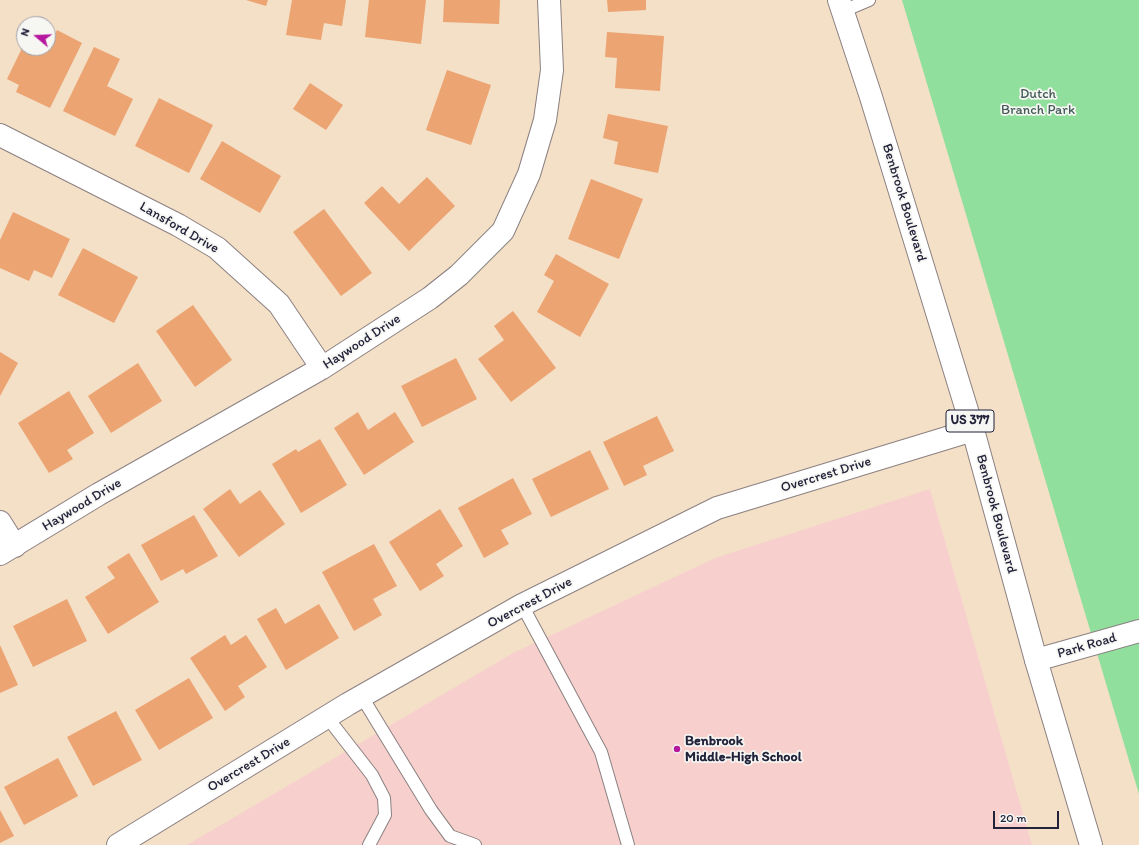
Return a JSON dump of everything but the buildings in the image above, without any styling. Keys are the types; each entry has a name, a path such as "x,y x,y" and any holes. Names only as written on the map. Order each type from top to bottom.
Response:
{"main road":[{"name":"Haywood Drive","path":"8,550 99,494 322,368 430,298 459,275 503,231 529,174 545,120 552,70 549,0"},
{"name":"Benbrook Boulevard","path":"841,5 871,97 973,430 1036,660 1091,845"},
{"name":"Lansford Drive","path":"0,135 178,225 217,248 279,304 322,368"},
{"name":"Overcrest Drive","path":"118,845 328,717 522,605 717,508 973,430"},
{"path":"0,522 8,550"},
{"name":"Park Road","path":"1036,660 1139,631"}],"lane":[{"path":"841,5 869,0"},
{"path":"522,605 601,752 628,845"},
{"path":"362,697 432,810 450,836 476,845"},
{"path":"328,717 372,775 384,798 385,815 369,845"}],"shaded area":[{"name":"Benbrook Middle-High School","path":"930,489 1032,845 187,845 513,653 715,558"}],"green space":[{"name":"Dutch Branch Park","path":"902,0 1139,0 1139,794"}],"place":[{"name":"Benbrook Middle-High School","path":"677,749"}]}
